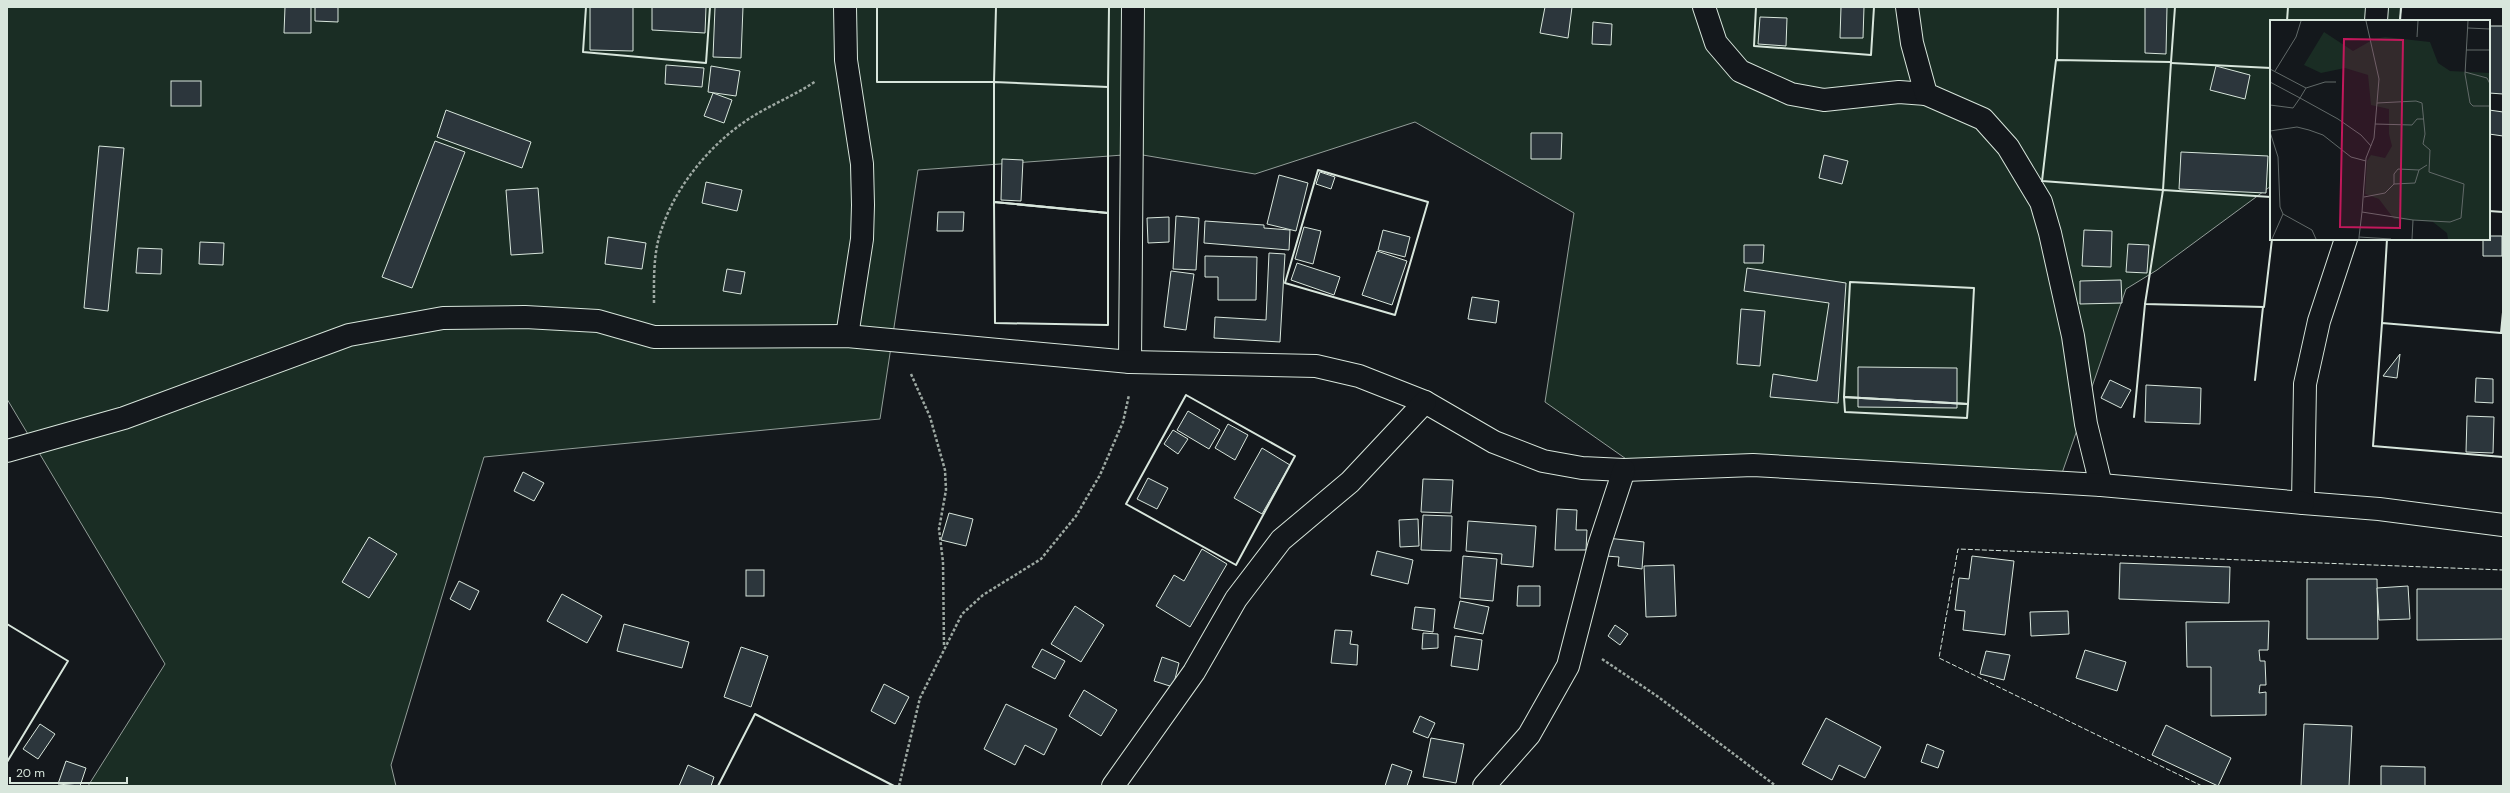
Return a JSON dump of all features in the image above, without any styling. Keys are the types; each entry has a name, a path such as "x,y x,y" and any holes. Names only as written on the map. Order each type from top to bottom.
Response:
{"street":[{"path":"845,7 846,60 862,164 863,205 862,239 847,336"},
{"path":"1130,362 1133,7"},
{"path":"1704,7 1716,43 1740,71 1791,94 1824,100 1899,92 1926,94 1983,120 2008,147 2040,202 2050,233 2073,336 2086,424 2101,485"},
{"path":"1907,7 1912,43 1926,94"},
{"path":"2376,20 2377,7"},
{"path":"2303,503 2305,384 2319,321 2346,240"},
{"path":"7,451 124,418 349,335 443,318 525,317 598,321 654,338 847,336 1130,362 1316,366 1359,376 1425,402 1494,442 1543,461 1582,468 1624,470 1752,465 2101,485 2379,509 2503,524"},
{"path":"1113,786 1194,672 1236,599 1281,540 1350,482 1425,402"},
{"path":"1484,786 1529,735 1568,666 1599,546 1624,470"}],"path":[{"path":"654,338 654,263 662,228 678,194 697,167 724,136 754,115 810,85 846,60"},
{"path":"896,340 930,417 945,470 946,490 939,529 943,562 944,647"},
{"path":"899,786 920,698 944,647 962,614 982,595 1042,559 1076,516 1100,475 1123,422 1130,391 1130,362"},
{"path":"1574,640 1657,696 1776,786"}],"green space":[{"path":"7,7 2402,7 2399,20 2270,20 2270,187 2157,270 2126,289 2061,476 1629,461 1545,402 1574,213 1415,122 1255,174 1137,154 918,170 880,419 484,457 391,765 396,786 88,786 165,664 7,399"}],"building":[{"path":"285,7 311,7 311,33 284,33"},
{"path":"315,7 338,7 338,22 315,21"},
{"path":"590,7 633,7 633,51 590,50"},
{"path":"652,7 706,7 705,33 652,30"},
{"path":"715,7 743,7 741,58 713,57"},
{"path":"1545,7 1572,7 1568,38 1540,33"},
{"path":"1841,7 1864,7 1863,38 1840,38"},
{"path":"2145,7 2167,7 2166,54 2145,53"},
{"path":"1760,17 1787,18 1786,46 1758,44"},
{"path":"1593,22 1612,24 1611,45 1592,44"},
{"path":"2490,26 2503,26 2503,94 2490,93"},
{"path":"666,65 704,68 702,87 665,84"},
{"path":"711,66 740,71 736,96 708,92"},
{"path":"2216,66 2250,75 2245,99 2210,90"},
{"path":"171,81 201,81 201,106 171,106"},
{"path":"713,93 732,100 724,123 704,116"},
{"path":"446,110 531,142 522,168 437,137"},
{"path":"2490,110 2503,112 2503,136 2490,134"},
{"path":"1531,133 1562,133 1561,159 1531,159"},
{"path":"435,141 465,152 412,288 382,277"},
{"path":"99,146 124,148 108,311 84,308"},
{"path":"2181,152 2268,156 2266,193 2179,189"},
{"path":"1824,155 1848,161 1842,184 1819,178"},
{"path":"1002,159 1023,160 1021,201 1001,200"},
{"path":"1320,172 1335,177 1331,189 1316,184"},
{"path":"1279,175 1308,183 1296,231 1267,224"},
{"path":"706,182 742,190 737,211 702,203"},
{"path":"538,188 543,253 511,255 506,190"},
{"path":"938,212 964,212 963,231 937,231"},
{"path":"1176,216 1199,218 1196,270 1173,269"},
{"path":"1169,217 1169,242 1148,243 1147,218"},
{"path":"1205,221 1264,225 1264,228 1290,230 1289,250 1204,243"},
{"path":"1304,227 1321,231 1313,264 1295,259"},
{"path":"1383,230 1410,237 1405,257 1378,250"},
{"path":"2084,230 2112,231 2111,267 2082,266"},
{"path":"2490,236 2502,236 2502,256 2483,256 2483,240 2490,240"},
{"path":"608,237 646,243 642,269 605,264"},
{"path":"200,242 224,243 223,265 199,264"},
{"path":"2128,244 2149,245 2147,273 2126,272"},
{"path":"1744,245 1764,245 1763,263 1744,263"},
{"path":"138,248 162,249 161,274 136,273"},
{"path":"1377,251 1407,261 1392,305 1362,295"},
{"path":"1269,253 1285,254 1280,342 1214,338 1215,317 1266,320"},
{"path":"1205,256 1257,257 1256,300 1218,300 1218,277 1205,277"},
{"path":"1297,263 1340,277 1334,295 1291,280"},
{"path":"1747,268 1846,283 1838,403 1770,397 1773,374 1817,381 1829,303 1744,291"},
{"path":"727,269 745,272 741,294 723,291"},
{"path":"1171,271 1194,274 1186,330 1164,327"},
{"path":"2121,280 2122,303 2080,304 2080,281"},
{"path":"1472,297 1499,301 1496,323 1468,319"},
{"path":"1741,309 1765,311 1760,366 1737,364"},
{"path":"2400,354 2397,378 2383,376"},
{"path":"1858,367 1957,368 1957,408 1858,407"},
{"path":"2476,378 2493,379 2493,403 2475,402"},
{"path":"2110,380 2131,390 2121,408 2101,398"},
{"path":"2146,385 2201,388 2200,424 2145,422"},
{"path":"1188,411 1220,430 1209,449 1177,430"},
{"path":"2467,416 2494,417 2493,453 2466,452"},
{"path":"1228,424 1248,435 1235,460 1215,448"},
{"path":"1173,430 1188,439 1178,454 1164,444"},
{"path":"1262,448 1290,465 1262,514 1234,498"},
{"path":"523,472 544,483 534,501 514,491"},
{"path":"1148,478 1168,488 1157,509 1137,499"},
{"path":"1423,479 1453,480 1451,513 1421,512"},
{"path":"1557,509 1577,510 1576,530 1587,530 1586,550 1555,550"},
{"path":"949,513 973,519 966,546 941,540"},
{"path":"1423,515 1452,516 1451,551 1421,550"},
{"path":"1418,519 1419,546 1400,547 1399,520"},
{"path":"1468,521 1536,526 1533,567 1501,564 1502,554 1466,551"},
{"path":"369,537 397,554 369,598 342,582"},
{"path":"1607,538 1644,542 1642,569 1618,566 1619,557 1606,556"},
{"path":"1202,549 1227,564 1190,627 1156,606 1174,575 1184,581"},
{"path":"1377,551 1413,560 1408,584 1371,575"},
{"path":"1463,556 1497,559 1493,601 1460,598"},
{"path":"1972,556 2014,561 2005,635 1963,630 1965,611 1955,610 1959,578 1969,579"},
{"path":"2120,563 2230,567 2229,603 2119,599"},
{"path":"1674,565 1676,616 1646,617 1644,566"},
{"path":"746,570 764,570 764,596 746,596"},
{"path":"2307,579 2377,579 2378,639 2307,639"},
{"path":"459,581 479,591 470,610 450,599"},
{"path":"1518,586 1540,586 1540,606 1517,606"},
{"path":"2408,586 2410,619 2379,620 2377,588"},
{"path":"2417,589 2503,589 2503,639 2417,640"},
{"path":"562,594 602,616 587,643 547,621"},
{"path":"1460,601 1489,607 1483,634 1454,628"},
{"path":"1075,606 1104,625 1081,662 1051,644"},
{"path":"1415,607 1435,609 1433,632 1412,629"},
{"path":"2068,611 2069,634 2031,636 2030,612"},
{"path":"2269,621 2268,650 2259,650 2260,661 2265,661 2266,685 2260,685 2259,693 2266,692 2266,715 2211,716 2211,667 2187,667 2186,622"},
{"path":"624,624 689,642 682,668 617,651"},
{"path":"1615,625 1628,634 1620,645 1608,636"},
{"path":"1335,630 1352,631 1350,644 1358,645 1357,665 1331,663"},
{"path":"1423,633 1438,634 1438,648 1422,649"},
{"path":"1455,636 1482,640 1478,670 1451,666"},
{"path":"741,647 768,656 751,707 724,697"},
{"path":"1042,649 1065,661 1055,679 1032,667"},
{"path":"2085,650 2126,662 2117,691 2076,678"},
{"path":"1986,651 2010,655 2004,680 1980,674"},
{"path":"1162,657 1179,663 1173,687 1154,681"},
{"path":"884,684 909,697 895,724 871,711"},
{"path":"1084,690 1117,710 1101,736 1069,716"},
{"path":"1006,704 1057,729 1044,755 1025,745 1015,765 984,749"},
{"path":"1420,716 1435,723 1428,738 1413,732"},
{"path":"1826,718 1881,747 1865,778 1839,765 1832,780 1802,764"},
{"path":"40,724 55,734 38,759 23,749"},
{"path":"2304,724 2352,726 2349,786 2301,786"},
{"path":"2166,725 2231,758 2218,786 2152,755"},
{"path":"1431,738 1464,744 1456,783 1423,777"},
{"path":"1927,744 1944,751 1938,768 1921,762"},
{"path":"66,761 86,768 80,786 58,784"},
{"path":"1392,764 1412,771 1407,786 1385,786"},
{"path":"688,765 714,777 711,786 679,786"},
{"path":"2381,766 2425,767 2425,786 2381,786"}],"fence":[{"path":"2202,786 1939,658 1958,549 2503,570"}],"wall":[{"path":"586,7 583,52 706,63 710,7"},
{"path":"877,7 877,82 994,82 996,7"},
{"path":"1108,87 1109,7"},
{"path":"1756,7 1754,46 1871,55 1874,7"},
{"path":"2057,60 2058,7"},
{"path":"2171,62 2175,7"},
{"path":"2287,20 2288,7"},
{"path":"2400,20 2401,7"},
{"path":"2056,60 2171,62 2163,190 2042,181 2056,60"},
{"path":"2171,63 2270,68"},
{"path":"994,82 1108,87 1108,213 994,202 994,82"},
{"path":"1318,170 1428,202 1395,315 1285,283 1318,170"},
{"path":"2270,197 2163,190 2145,304 2264,307 2272,240"},
{"path":"994,202 1108,213 1108,325 995,323 994,202"},
{"path":"2490,211 2503,212"},
{"path":"2382,323 2387,240"},
{"path":"1850,282 1974,288 1968,404 1844,397 1850,282"},
{"path":"2134,417 2145,304"},
{"path":"2255,380 2263,307"},
{"path":"2503,312 2501,333 2503,333 2501,333 2382,323 2373,446 2503,457"},
{"path":"1186,395 1295,456 1236,565 1126,504 1186,395"},
{"path":"1844,397 1968,404 1967,418 1845,412 1844,397"},
{"path":"7,624 68,661 7,762"},
{"path":"718,786 755,714 894,786"}]}
